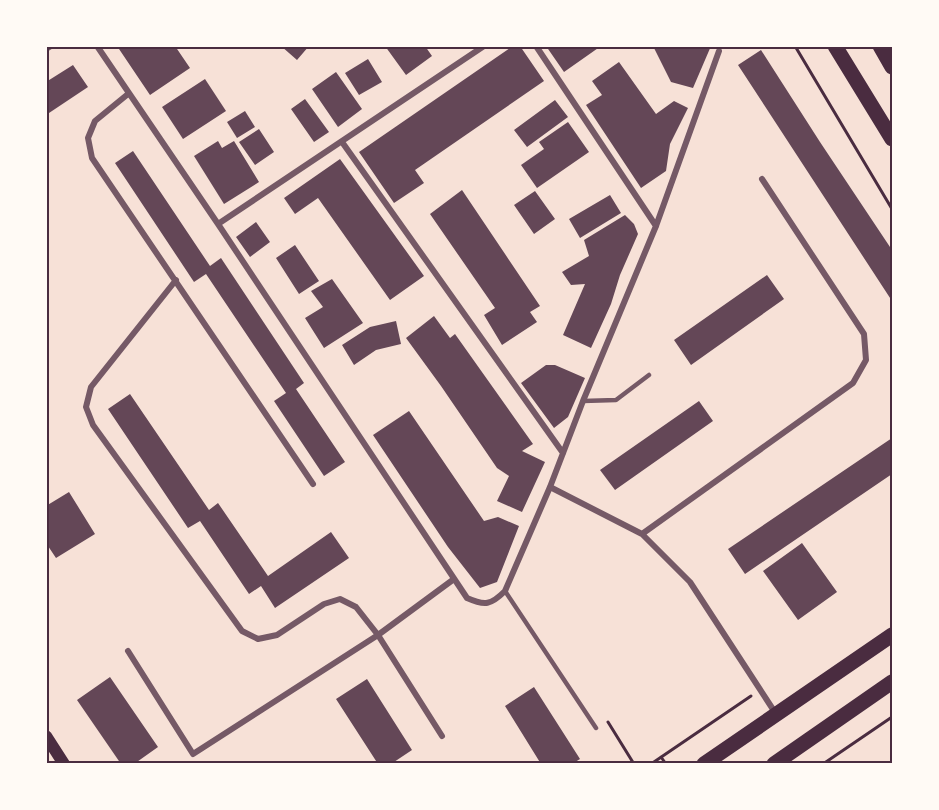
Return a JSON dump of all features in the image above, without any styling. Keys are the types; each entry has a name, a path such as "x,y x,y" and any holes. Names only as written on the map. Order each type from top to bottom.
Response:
{"main road":[{"path":"835,46 892,139"},
{"path":"880,46 892,67"},
{"path":"704,764 892,635"},
{"path":"774,764 892,682"},
{"path":"46,736 64,764"}],"street":[{"path":"46,49 51,46"},
{"path":"97,46 467,598 480,604 495,601 505,591 550,487 583,400 656,226 719,51"},
{"path":"218,224 484,46"},
{"path":"536,46 656,226"},
{"path":"128,94 95,121 88,138 92,158 313,484"},
{"path":"342,142 563,453"},
{"path":"642,534 853,383 866,360 864,334 762,179"},
{"path":"176,280 91,387 86,406 93,425 242,631 258,639 277,635 324,604 340,599 356,607 378,634 442,736"},
{"path":"550,487 642,534 690,582 776,714"},
{"path":"128,651 193,754 378,634 454,579"}],"lane":[{"path":"583,400 616,400 649,375"},
{"path":"505,591 596,728"}],"path":[{"path":"795,46 892,209"},
{"path":"651,764 760,690"},
{"path":"823,764 892,717"},
{"path":"596,728 606,720 634,764"},
{"path":"661,757 666,764"}],"building":[{"path":"117,46 175,46 190,68 150,95"},
{"path":"281,46 309,46 297,60"},
{"path":"385,46 425,46 432,56 406,75"},
{"path":"513,46 520,46 544,81 415,170 424,183 394,203 359,152"},
{"path":"546,46 601,46 564,72"},
{"path":"653,46 711,46 693,88 671,82"},
{"path":"761,50 892,250 892,301 738,65"},
{"path":"368,59 382,82 359,95 345,73"},
{"path":"619,62 656,114 674,101 688,108 670,144 666,171 641,188 586,105 602,95 592,81"},
{"path":"73,65 88,87 46,115 46,82"},
{"path":"336,72 362,109 338,127 312,89"},
{"path":"205,79 226,111 183,139 162,107"},
{"path":"305,99 329,132 314,142 291,109"},
{"path":"555,100 568,117 527,147 514,130"},
{"path":"245,111 255,127 237,138 227,122"},
{"path":"568,122 589,152 537,188 521,165 544,149 539,142"},
{"path":"259,129 274,152 255,165 239,142"},
{"path":"218,141 222,148 234,141 259,182 224,204 194,156"},
{"path":"133,151 210,266 221,258 304,383 296,389 345,462 324,476 274,401 286,393 206,274 194,282 115,163"},
{"path":"340,159 424,276 390,300 318,198 295,214 284,198"},
{"path":"462,190 540,306 530,312 537,322 502,345 484,315 495,308 430,214"},
{"path":"535,191 555,219 534,234 514,205"},
{"path":"610,195 621,213 580,238 569,219"},
{"path":"625,215 634,224 638,234 591,348 563,335 585,284 571,285 562,272 589,256 584,240"},
{"path":"256,222 270,242 250,257 236,237"},
{"path":"295,245 319,281 299,294 276,258"},
{"path":"767,275 784,299 691,365 674,340"},
{"path":"332,279 363,323 324,348 305,318 323,307 311,291"},
{"path":"434,316 450,338 455,334 533,444 522,451 545,462 522,512 497,501 509,476 497,468 406,338"},
{"path":"396,321 401,344 376,350 354,365 342,345 370,327"},
{"path":"546,365 555,365 585,378 568,417 554,428 521,383"},
{"path":"130,394 209,510 218,503 268,576 331,532 349,558 275,608 261,586 249,594 200,521 188,528 108,409"},
{"path":"699,401 713,421 615,490 600,470"},
{"path":"409,411 484,521 498,517 519,526 497,582 480,588 448,547 373,435"},
{"path":"892,438 892,474 745,574 728,549"},
{"path":"69,492 95,534 56,558 46,543 46,506"},
{"path":"802,543 837,592 798,620 763,571"},
{"path":"110,677 158,747 134,764 121,764 77,700"},
{"path":"367,679 412,750 391,764 378,764 336,699"},
{"path":"534,687 580,759 572,764 541,764 505,706"}]}
